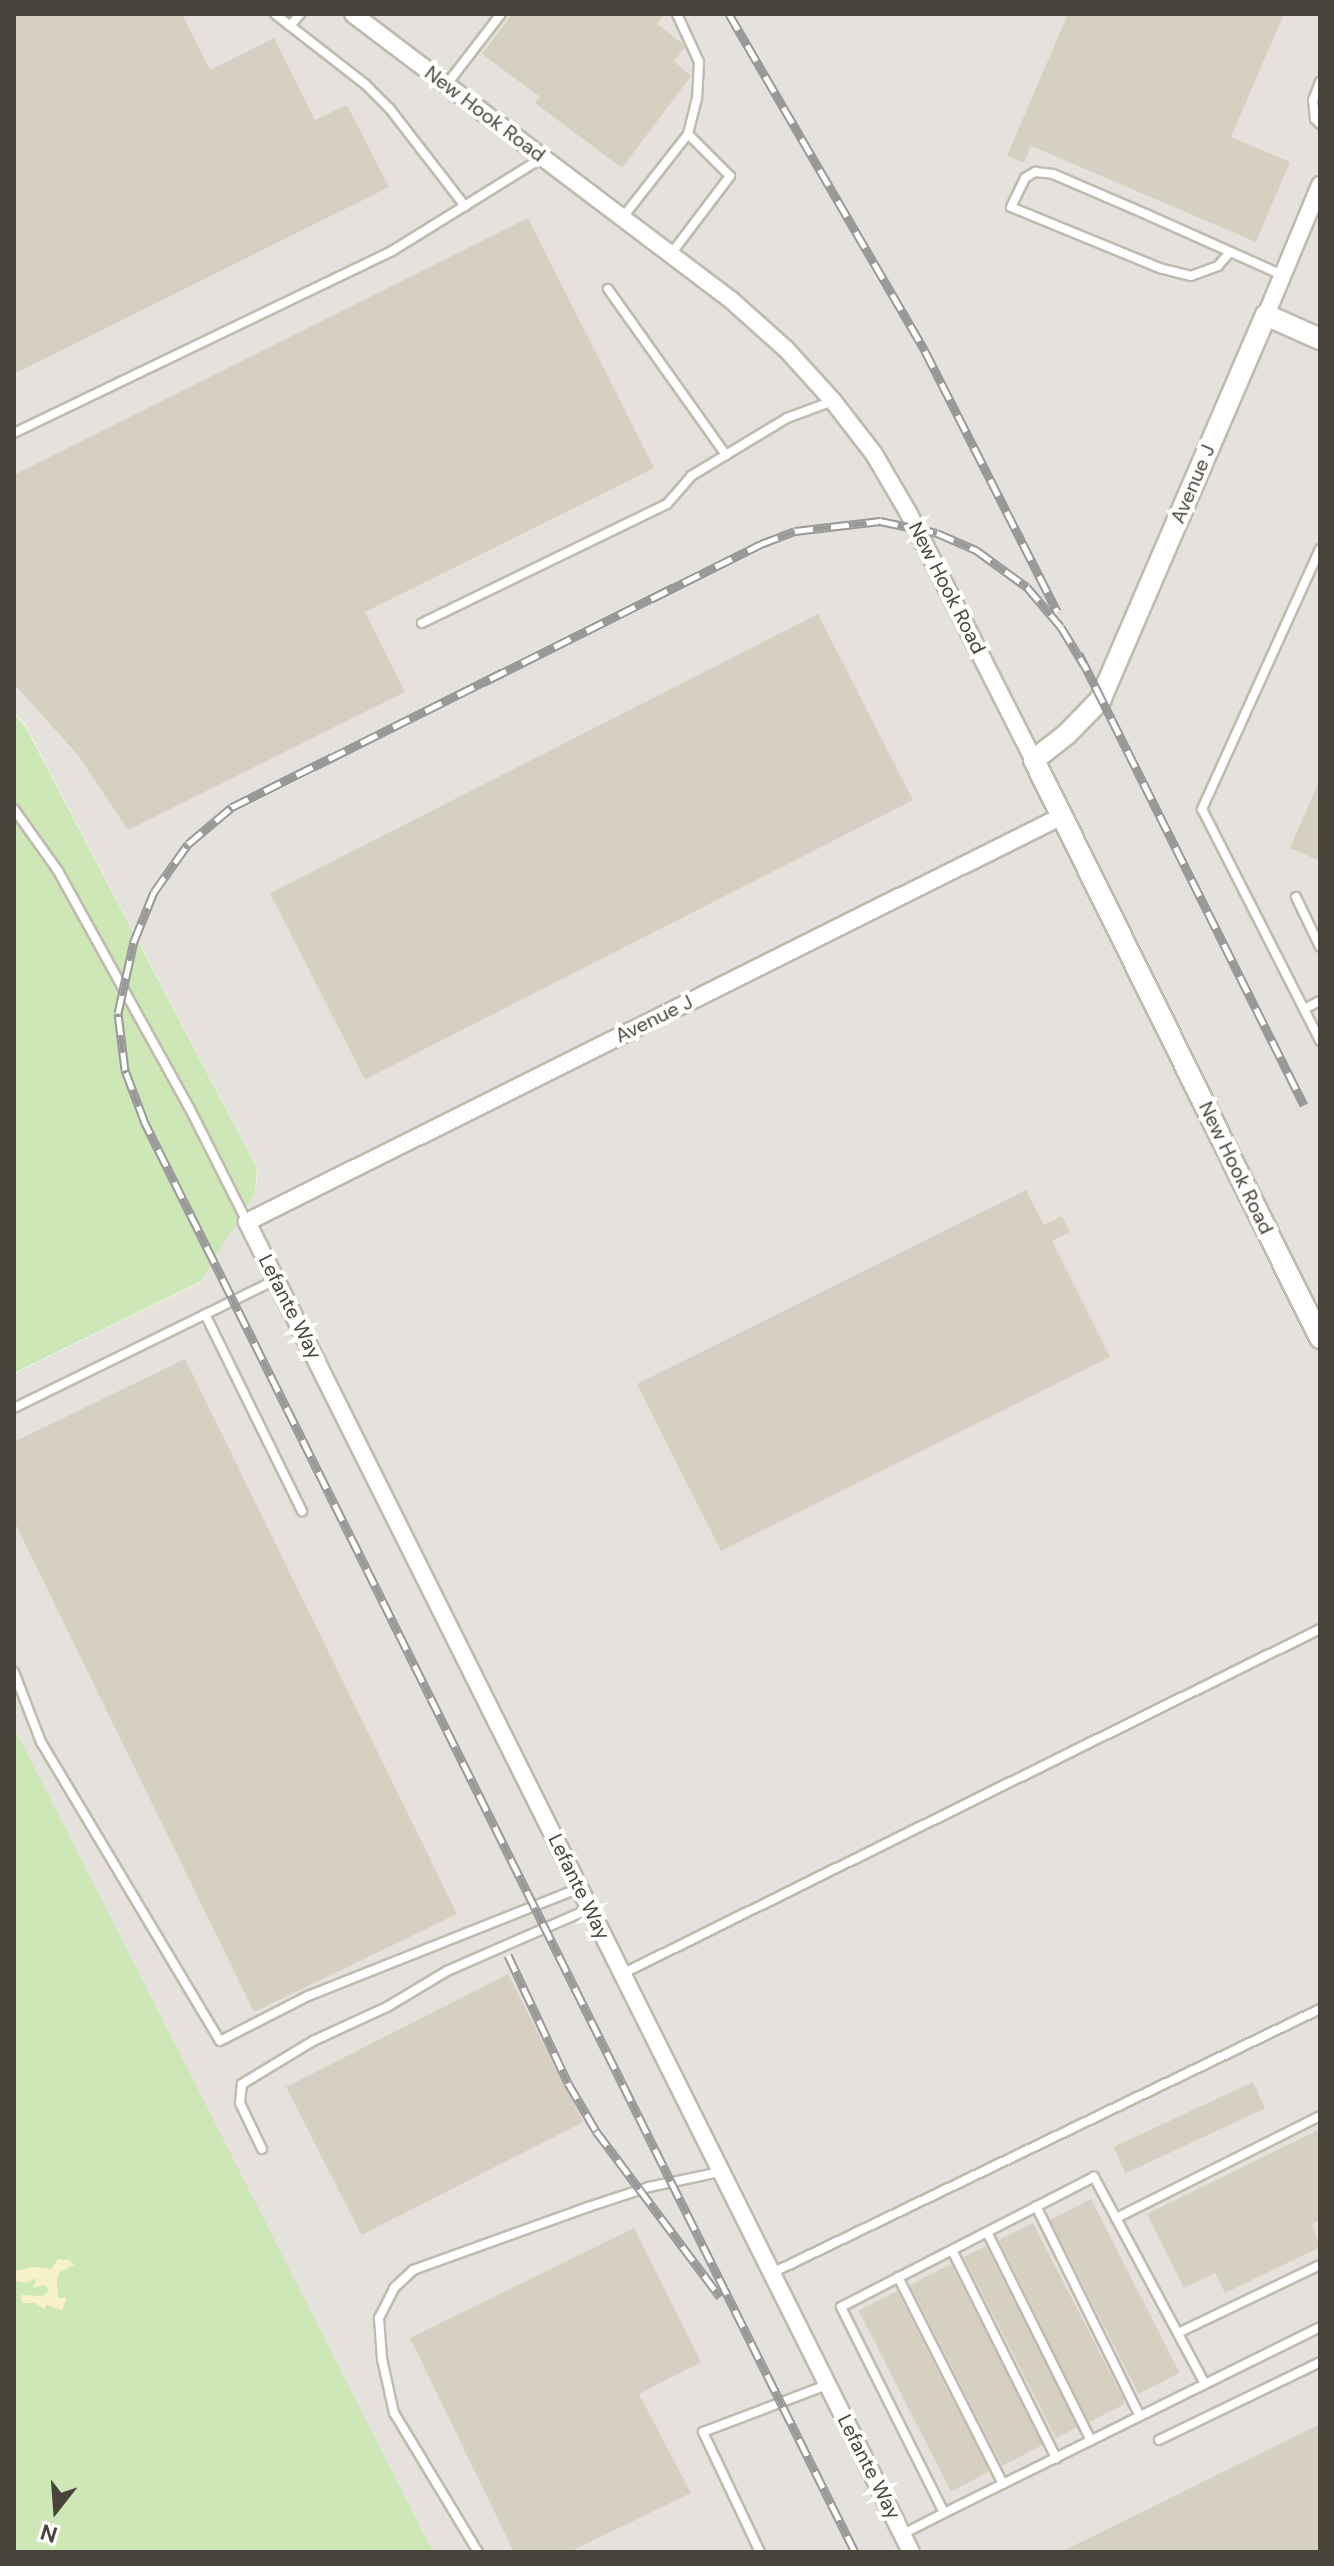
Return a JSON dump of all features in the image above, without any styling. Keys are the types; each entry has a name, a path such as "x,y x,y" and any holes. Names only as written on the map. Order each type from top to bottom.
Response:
{"street":[{"name":"New Hook Road","path":"353,14 671,254 786,349 833,401 874,454 909,514 1034,760 1320,1338"},
{"name":"Avenue J","path":"1034,760 1067,734 1101,699 1320,185"},
{"path":"1266,315 1320,339"},
{"name":"Avenue J","path":"247,1222 1062,816"},
{"name":"Lefante Way","path":"247,1222 911,2552"}],"lane":[{"path":"275,14 381,101 465,206"},
{"path":"290,26 300,14"},
{"path":"447,85 501,14"},
{"path":"622,218 688,134 697,98 699,62 677,14"},
{"path":"1320,82 1313,100 1315,119 1320,124"},
{"path":"671,254 730,176 688,134"},
{"path":"14,433 392,251 543,158"},
{"path":"1230,252 1218,266 1191,276 1162,269 1011,207 1025,178 1035,172 1053,174 1230,252 1282,275"},
{"path":"608,289 726,455"},
{"path":"422,623 667,504 691,476 787,418 833,401"},
{"path":"1320,549 1202,809 1320,1041"},
{"path":"14,809 58,871 189,1107 247,1222"},
{"path":"1296,897 1320,947"},
{"path":"1304,1009 1320,1001"},
{"path":"14,1408 276,1279"},
{"path":"205,1314 302,1511"},
{"path":"622,1974 1320,1629"},
{"path":"14,1672 41,1742 220,2041 308,1996 580,1888"},
{"path":"262,2149 240,2103 242,2084 313,2041 387,2007 447,1971 590,1909"},
{"path":"772,2273 1320,2009"},
{"path":"1116,2218 1320,2116"},
{"path":"478,2552 394,2413 382,2359 379,2318 394,2288 413,2270 588,2207 649,2187 721,2171"},
{"path":"944,2513 841,2307 1094,2177 1205,2384"},
{"path":"1036,2206 1140,2416"},
{"path":"987,2232 1091,2441"},
{"path":"952,2250 1056,2458"},
{"path":"1178,2333 1320,2265"},
{"path":"898,2277 1003,2484"},
{"path":"903,2534 1320,2327"},
{"path":"1159,2440 1320,2362"},
{"path":"760,2552 703,2432 827,2384"}],"shaded area":[{"path":"14,14 1320,14 1320,2552 431,2552 14,1727 14,1374 201,1282 256,1189 258,1169 25,724 14,712"}],"green space":[{"path":"14,714 25,726 257,1168 255,1193 201,1281 14,1373"},
{"path":"14,1727 433,2552 14,2552"}],"sand":[{"path":"58,2259 69,2260 74,2265 60,2272 57,2279 58,2298 67,2298 62,2311 47,2305 44,2309 35,2303 22,2303 21,2295 43,2296 49,2290 45,2285 33,2288 36,2278 26,2283 16,2281 14,2271 34,2267 51,2269"}],"building":[{"path":"14,14 182,14 210,70 274,38 315,120 347,105 389,187 14,374"},
{"path":"512,14 664,14 657,24 685,47 674,61 691,76 622,168 535,103 540,97 482,54"},
{"path":"1068,14 1284,14 1231,137 1290,162 1256,242 1031,146 1024,163 1007,156"},
{"path":"528,218 654,468 365,612 405,692 128,830 78,755 14,684 14,475"},
{"path":"818,614 913,800 365,1079 270,893"},
{"path":"1320,779 1320,861 1290,848"},
{"path":"1026,1190 1044,1225 1062,1216 1070,1232 1052,1241 1110,1357 721,1551 637,1384"},
{"path":"185,1359 457,1914 254,2012 14,1521 14,1442"},
{"path":"508,1974 583,2122 362,2235 286,2087"},
{"path":"1253,2082 1265,2108 1126,2173 1113,2147"},
{"path":"1320,2129 1320,2220 1312,2224 1320,2247 1225,2293 1215,2273 1184,2288 1147,2214"},
{"path":"1091,2199 1180,2373 1139,2394 1050,2220"},
{"path":"1033,2223 1124,2400 1123,2405 1089,2422 999,2240"},
{"path":"634,2228 701,2362 639,2394 691,2493 569,2552 514,2552 410,2338"},
{"path":"986,2246 1078,2427 1056,2438 964,2257"},
{"path":"951,2264 1043,2445 1002,2466 910,2285"},
{"path":"897,2291 989,2472 951,2491 859,2311"},
{"path":"1320,2424 1320,2552 1061,2552"}],"railway":[{"path":"729,14 925,351 1057,611"},
{"path":"855,2552 145,1123 125,1070 118,1013 134,941 154,892 188,844 232,807 761,544 795,531 880,521 937,533 976,550 1027,587 1061,627 1084,665"},
{"path":"1079,654 1304,1105"},
{"path":"508,1955 568,2083 596,2131 720,2297"}]}
